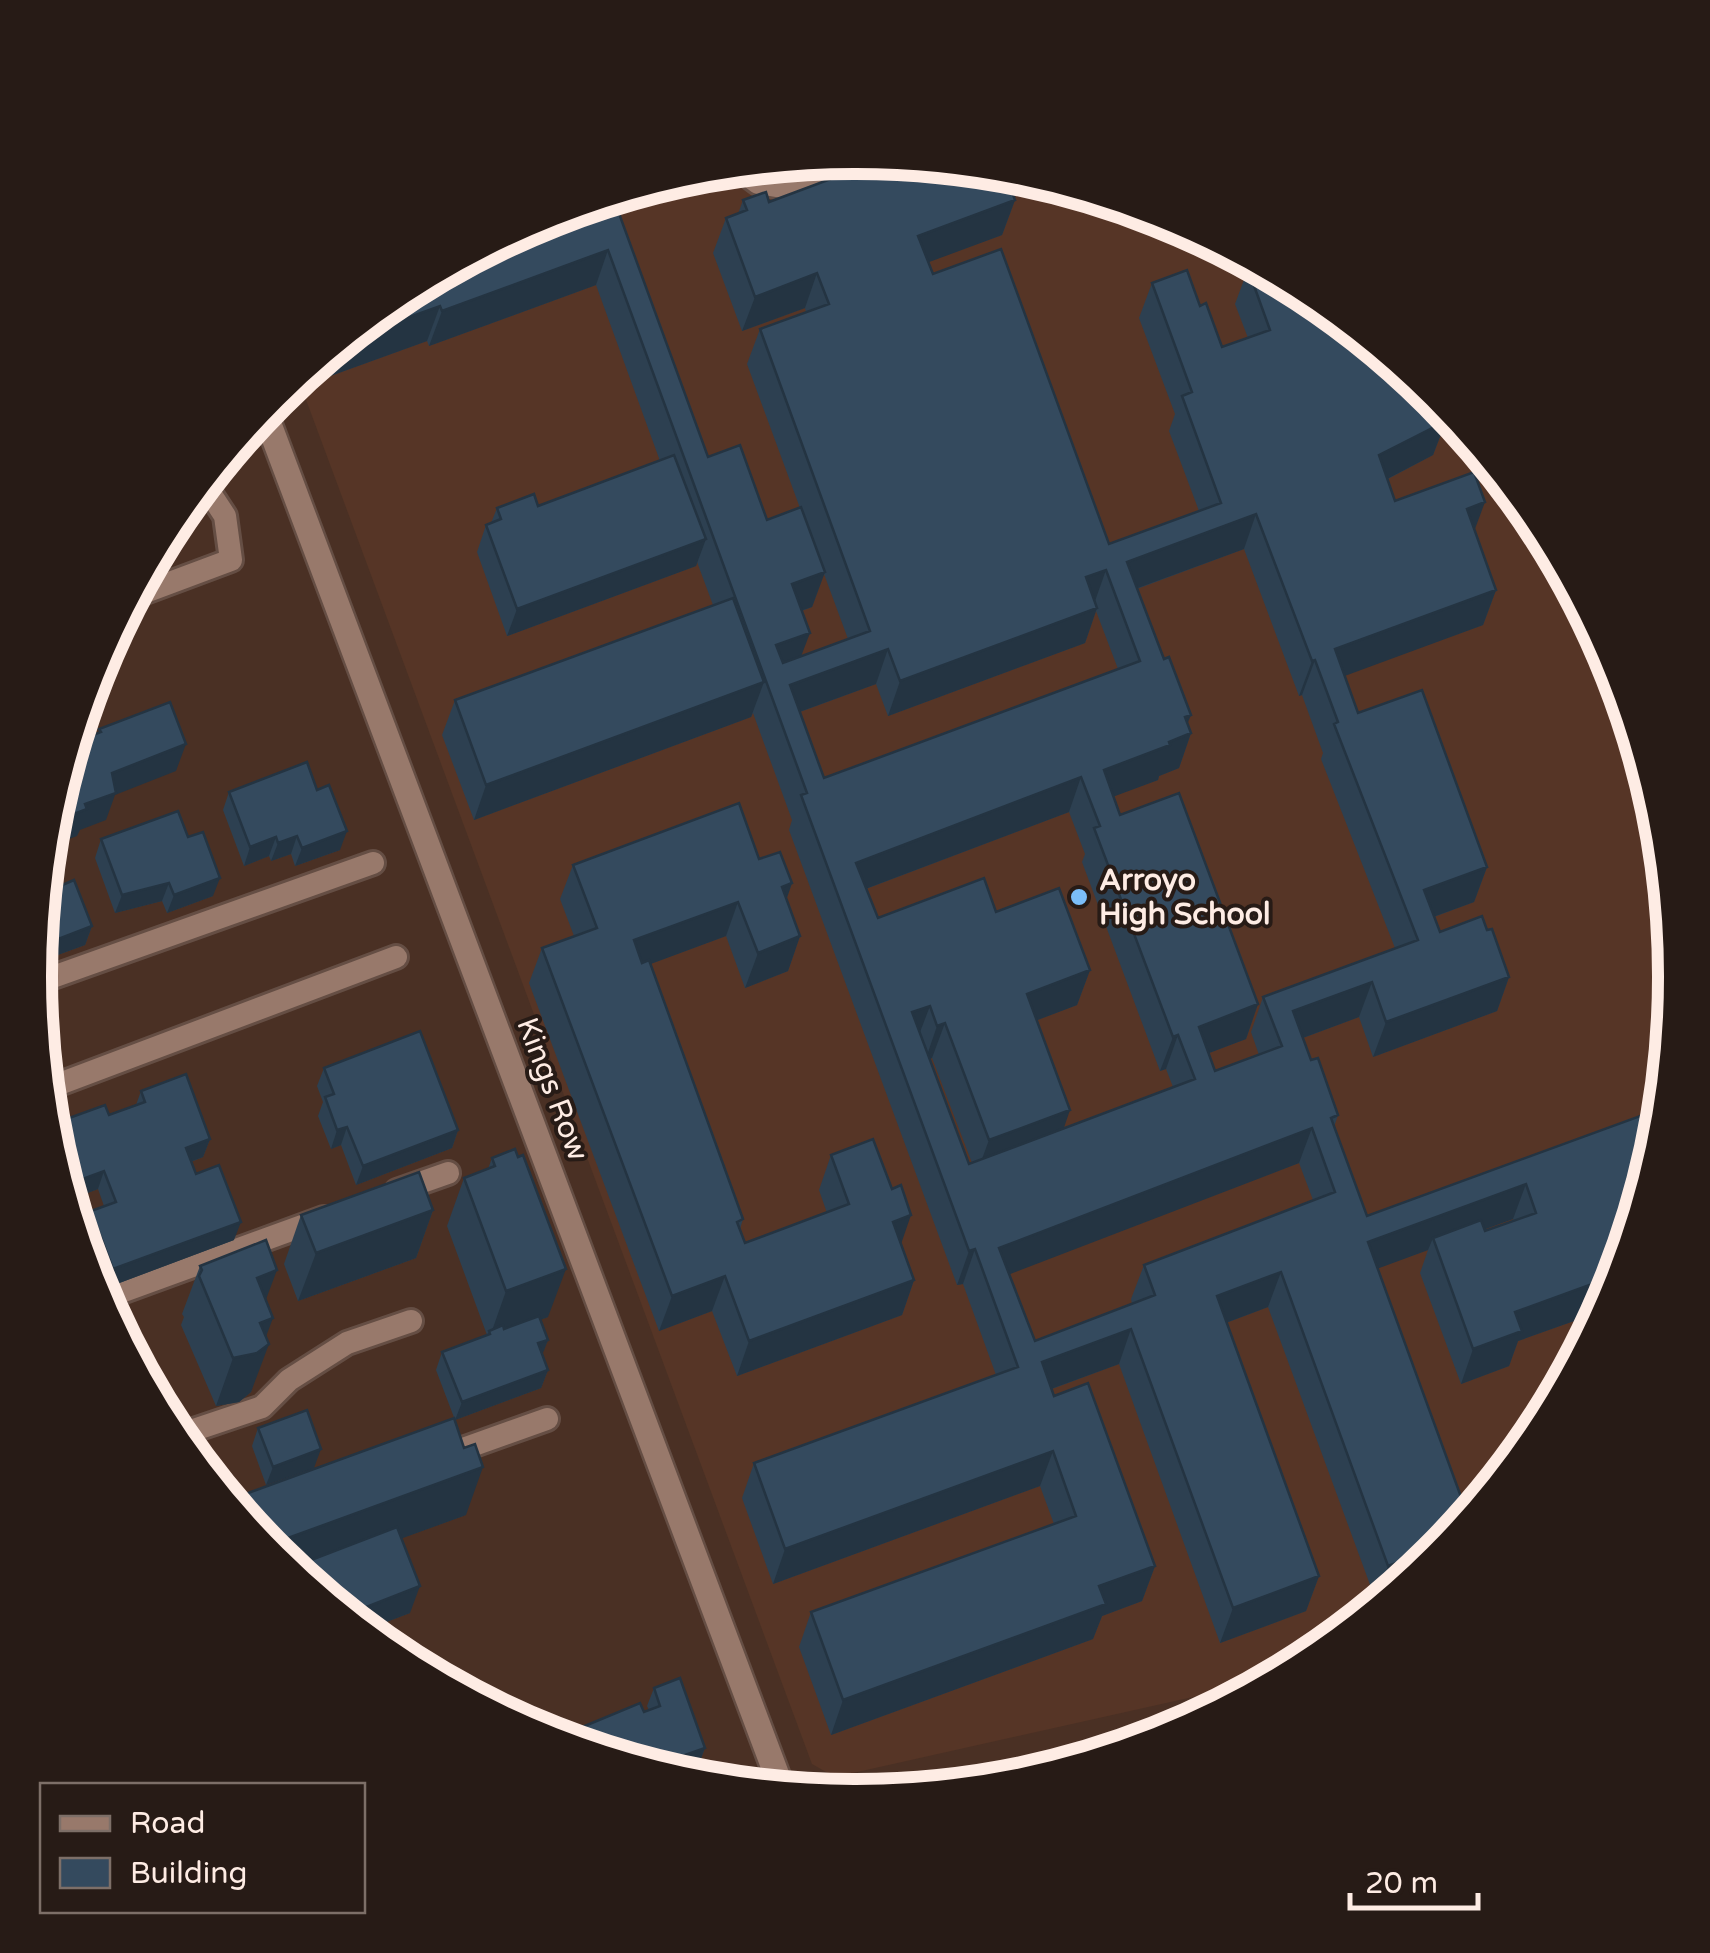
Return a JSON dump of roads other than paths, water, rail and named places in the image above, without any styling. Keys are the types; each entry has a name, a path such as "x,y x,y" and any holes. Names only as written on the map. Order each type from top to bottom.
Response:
{"street":[{"name":"Kings Row","path":"270,428 777,1775"}],"lane":[{"path":"755,181 788,188 822,175"},
{"path":"152,589 231,560 225,516 212,496"},
{"path":"52,976 373,863"},
{"path":"60,1084 396,958"},
{"path":"375,1199 448,1172"},
{"path":"118,1293 339,1212"},
{"path":"194,1430 262,1407 289,1380 347,1343 411,1321"},
{"path":"417,1465 548,1419"}],"place":[{"name":"Arroyo High School","path":"1079,897"}]}
